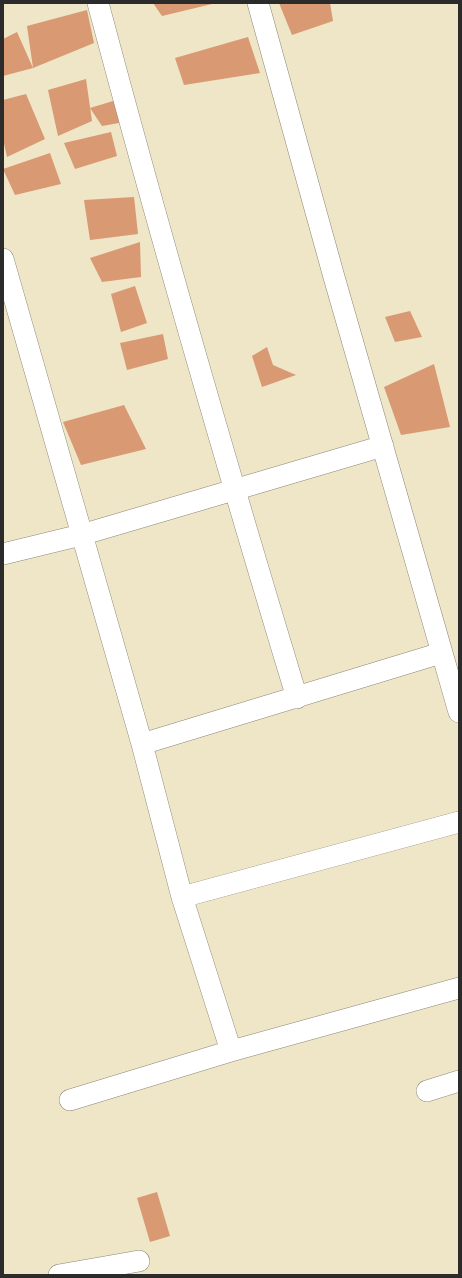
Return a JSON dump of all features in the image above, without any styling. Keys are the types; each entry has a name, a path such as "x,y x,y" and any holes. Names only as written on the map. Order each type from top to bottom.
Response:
{"street":[{"path":"98,3 151,200 234,489 297,698"},
{"path":"258,3 382,446 459,712"},
{"path":"3,259 142,744 182,897 231,1051"},
{"path":"3,554 81,535 382,446"},
{"path":"142,744 441,653"},
{"path":"182,897 459,822"},
{"path":"70,1100 231,1051 459,988"},
{"path":"427,1091 459,1080"},
{"path":"59,1275 138,1261"}],"building":[{"path":"153,3 211,3 212,4 162,16"},
{"path":"279,3 330,3 333,21 292,35"},
{"path":"87,10 94,43 33,68 27,26"},
{"path":"17,32 33,68 3,76 3,39"},
{"path":"248,37 260,73 184,85 175,58"},
{"path":"86,79 92,121 58,136 48,90"},
{"path":"26,94 45,139 7,157 3,139 3,100"},
{"path":"113,101 130,121 102,126 90,108"},
{"path":"111,132 117,156 75,169 64,143"},
{"path":"50,153 61,184 15,195 3,169"},
{"path":"134,197 138,234 90,240 84,200"},
{"path":"140,242 141,277 102,282 90,258"},
{"path":"135,286 147,323 121,332 111,294"},
{"path":"410,311 422,337 395,342 385,317"},
{"path":"163,334 168,359 127,370 120,343"},
{"path":"267,347 273,365 296,375 262,387 252,356"},
{"path":"434,364 450,427 401,435 384,387"},
{"path":"124,405 146,449 81,465 63,422"},
{"path":"157,1192 170,1236 150,1242 137,1198"}]}
